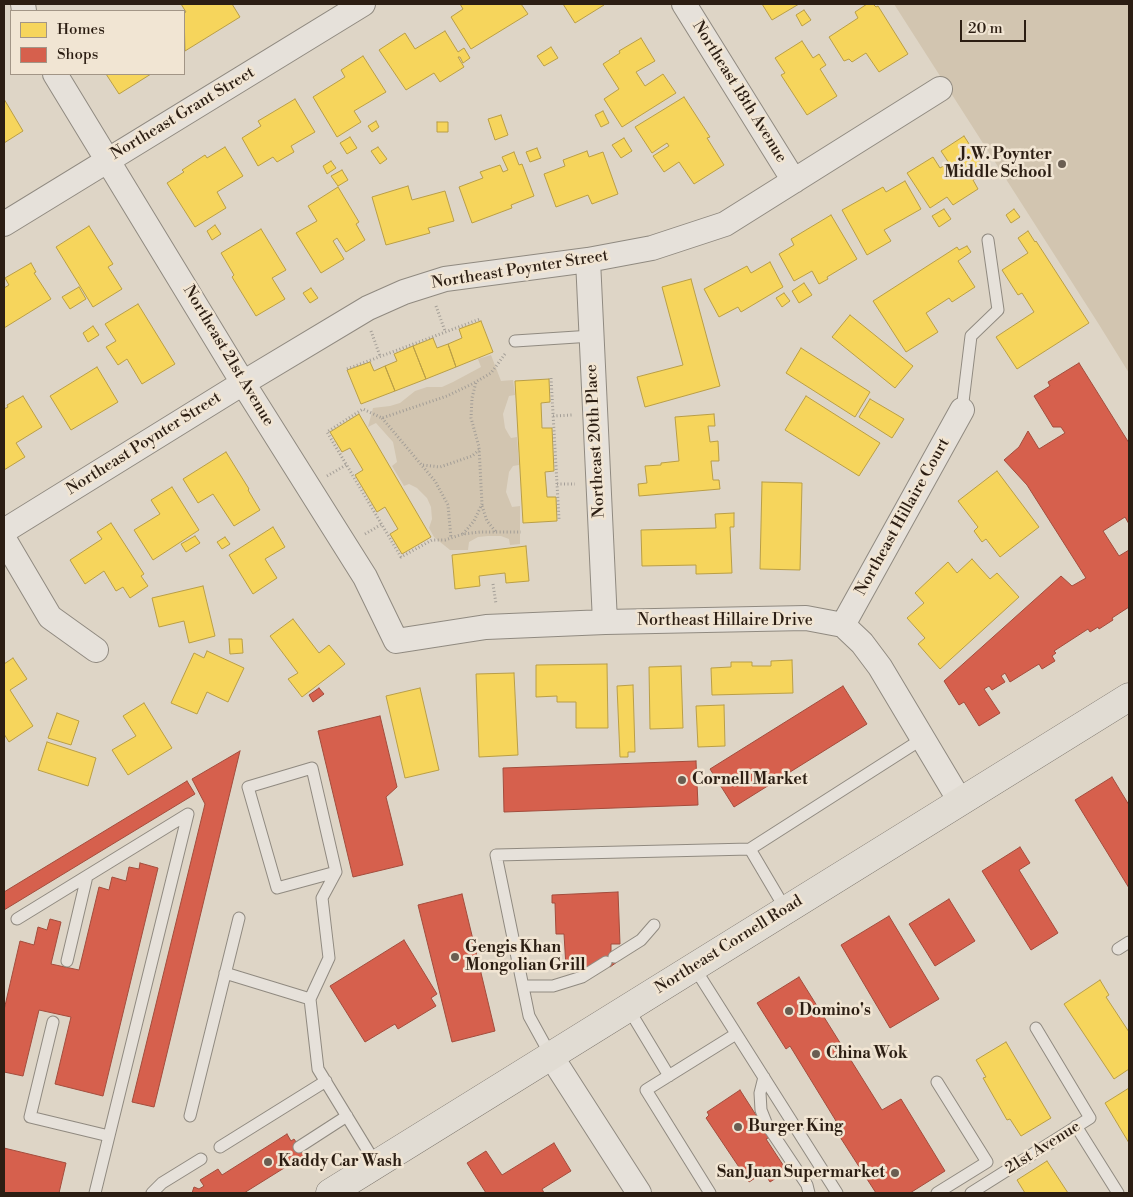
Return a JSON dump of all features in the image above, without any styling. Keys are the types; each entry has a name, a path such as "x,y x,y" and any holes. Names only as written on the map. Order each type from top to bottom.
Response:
{"highway":[{"name":"Northeast Cornell Road","path":"339,1191 376,1164 1129,697"}],"street":[{"name":"Northeast Grant Street","path":"4,224 363,4"},
{"name":"Northeast 18th Avenue","path":"684,4 794,181"},
{"name":"Northeast 21st Avenue","path":"56,75 243,383 365,577 396,641"},
{"name":"Northeast Poynter Street","path":"4,531 368,308 404,292 445,279 588,260 652,248 725,224 940,89"},
{"name":"Northeast 20th Place","path":"588,260 605,622"},
{"name":"Northeast Hillaire Court","path":"843,625 962,410"},
{"path":"4,539 50,617 96,650"},
{"name":"Northeast Hillaire Drive","path":"396,641 486,627 605,622 806,618 843,625"},
{"path":"843,625 862,643 880,667 960,801"},
{"path":"551,1056 632,1191"}],"lane":[{"path":"962,410 971,336 998,310 988,240"},
{"path":"515,341 592,336"},
{"path":"551,1056 529,1016 496,855 750,849 922,738"},
{"path":"336,872 276,888 248,787 312,768 336,872 322,898 329,958 310,999 318,1069 376,1164"},
{"path":"18,919 188,814 95,1193"},
{"path":"750,849 786,910"},
{"path":"67,961 87,876"},
{"path":"190,1116 239,918"},
{"path":"523,986 553,986 582,977 641,940 654,925"},
{"path":"1118,949 1129,942"},
{"path":"694,967 837,1193"},
{"path":"225,973 310,999"},
{"path":"628,1008 669,1076"},
{"path":"53,1022 30,1117 109,1136"},
{"name":"21st Avenue","path":"971,1193 1090,1118 1036,1028"},
{"path":"710,1193 646,1090 736,1034"},
{"path":"764,1077 760,1093 762,1110 767,1125 807,1185 809,1193"},
{"path":"220,1147 326,1081"},
{"path":"937,1082 987,1162 937,1193"},
{"path":"299,1147 347,1116"},
{"path":"1076,1126 1118,1193"},
{"path":"152,1193 162,1183 201,1159"}],"path":[{"path":"347,369 480,318"},
{"path":"382,418 447,396 476,382 491,372 515,341"},
{"path":"551,378 559,518"},
{"path":"476,382 472,398 471,418 480,450 482,506 487,520 496,532"},
{"path":"451,538 448,505 435,480 382,418 363,409 326,432 401,557 432,540 445,540 451,538 463,534 480,532 521,532"},
{"path":"422,465 440,467 472,456 480,450"},
{"path":"463,534 474,521 482,506"}],"shaded area":[{"name":"J.W. Poynter Middle School","path":"894,4 1129,4 1129,373 1098,323"},
{"path":"491,355 501,381 513,380 515,395 509,396 503,414 505,428 509,435 511,438 517,437 519,465 513,466 509,472 506,492 512,507 520,506 520,544 510,545 509,539 501,536 488,536 478,537 469,542 468,550 450,550 434,537 429,528 432,519 431,507 427,498 417,488 409,484 404,486 392,466 397,462 393,442 376,423 368,427 373,408 400,403 415,391 427,387 442,387 481,367 478,359"}],"building: Homes":[{"path":"181,4 232,4 240,17 185,51 185,10"},
{"path":"460,4 521,4 528,14 471,49 451,17 463,9"},
{"path":"563,4 604,4 604,5 575,23"},
{"path":"762,4 799,4 772,20"},
{"path":"867,4 878,6 908,54 879,72 866,53 852,62 849,59 844,61 829,37 858,18 855,12"},
{"path":"804,10 811,20 802,26 796,15"},
{"path":"445,31 458,52 464,48 470,58 463,63 460,57 458,57 464,67 440,82 434,73 406,90 379,50 405,33 415,49"},
{"path":"641,38 655,61 636,72 645,86 663,74 676,93 622,127 604,99 619,89 603,64 620,53 619,51"},
{"path":"802,41 813,58 819,54 826,65 820,69 837,96 807,115 781,75 785,73 775,58"},
{"path":"551,47 558,58 544,66 537,56"},
{"path":"363,56 386,92 354,111 361,122 337,137 313,97 345,77 341,70"},
{"path":"107,75 149,75 119,94"},
{"path":"684,97 710,137 707,138 724,165 694,184 679,162 664,172 653,156 669,146 667,143 652,153 635,127"},
{"path":"4,99 23,131 4,143"},
{"path":"295,99 315,132 291,146 294,152 277,162 273,157 258,166 242,138 261,126 258,121"},
{"path":"603,111 609,123 601,127 595,115"},
{"path":"501,115 508,135 495,140 488,119"},
{"path":"376,121 379,127 372,132 368,126"},
{"path":"437,122 448,122 448,132 437,132"},
{"path":"964,136 987,172 973,180 978,189 953,205 947,197 930,208 907,173 933,157 940,168 949,163 941,151"},
{"path":"350,137 357,148 347,154 340,143"},
{"path":"624,138 632,151 621,158 612,145"},
{"path":"225,147 243,176 217,192 226,208 195,227 167,183 184,172 182,170 205,155 207,158"},
{"path":"378,147 387,159 380,164 371,151"},
{"path":"537,148 541,158 530,162 526,152"},
{"path":"587,151 589,157 603,152 618,194 592,204 588,195 556,207 544,174 565,166 563,160"},
{"path":"514,152 519,165 522,164 534,196 511,205 512,208 472,223 459,187 483,178 480,172 500,165 503,172 508,170 502,157"},
{"path":"331,161 336,168 327,174 323,166"},
{"path":"342,170 348,180 338,186 331,176"},
{"path":"905,181 921,209 884,230 891,241 867,255 842,210 883,187 886,192"},
{"path":"408,186 412,200 445,191 454,221 428,228 430,233 386,245 372,197"},
{"path":"338,187 359,222 356,224 365,240 346,252 337,238 333,241 344,259 321,273 296,233 317,221 308,206"},
{"path":"944,209 951,219 939,227 932,216"},
{"path":"1014,209 1020,217 1011,223 1006,215"},
{"path":"831,215 857,259 819,284 812,271 794,281 779,254 794,245 791,239"},
{"path":"215,225 221,234 212,240 207,231"},
{"path":"89,226 113,264 108,267 122,289 93,307 56,247"},
{"path":"261,229 286,270 272,278 285,299 256,316 232,277 234,275 221,253"},
{"path":"1028,231 1089,323 1017,369 996,337 1034,312 1022,293 1018,295 1002,270 1028,253 1018,238"},
{"path":"967,246 971,252 958,261 975,287 952,302 949,298 926,313 938,332 906,352 873,301 957,247 959,250"},
{"path":"770,262 783,287 741,312 738,307 719,317 704,289 747,266 751,273"},
{"path":"31,263 36,272 34,273 51,299 4,328 4,288 9,285 5,278"},
{"path":"691,279 720,386 645,407 637,377 683,365 662,287"},
{"path":"804,283 812,295 799,303 792,291"},
{"path":"79,287 86,299 70,309 62,297"},
{"path":"311,288 318,298 310,303 303,293"},
{"path":"784,293 790,301 782,307 776,298"},
{"path":"138,304 175,364 142,384 127,359 118,365 106,347 116,341 105,324"},
{"path":"850,315 913,366 895,388 832,337"},
{"path":"481,321 493,352 456,367 448,344 462,338 459,329"},
{"path":"93,326 99,335 88,342 83,333"},
{"path":"433,338 437,348 448,344 456,367 426,379 413,346"},
{"path":"413,346 426,379 395,391 385,366 397,361 394,354"},
{"path":"801,348 870,392 855,417 786,373"},
{"path":"370,362 374,371 385,366 395,391 361,404 347,370"},
{"path":"97,367 118,402 71,430 50,396"},
{"path":"549,379 550,402 541,403 542,428 552,428 554,471 545,472 547,497 556,497 557,521 523,523 515,381"},
{"path":"23,396 42,427 16,443 25,457 4,470 4,409 8,407 7,405"},
{"path":"806,396 880,443 859,476 785,430"},
{"path":"870,399 904,419 892,438 859,417"},
{"path":"359,414 431,537 402,554 390,534 398,529 385,507 377,512 355,475 363,470 350,448 342,452 330,432"},
{"path":"714,414 715,426 708,426 710,442 718,441 719,461 711,461 713,480 719,480 720,489 639,496 638,484 647,483 645,466 679,461 675,417"},
{"path":"226,452 260,510 234,526 213,494 198,503 183,479"},
{"path":"997,471 1039,527 1000,557 986,539 982,542 974,531 978,527 958,501"},
{"path":"762,482 802,483 800,570 760,569"},
{"path":"172,487 199,530 153,560 134,530 160,514 151,500"},
{"path":"734,513 734,527 730,527 732,573 696,574 696,565 642,566 641,530 716,528 715,514"},
{"path":"111,523 144,574 141,576 148,586 130,598 123,587 116,591 104,571 85,584 70,560 102,539 97,532"},
{"path":"273,527 285,547 265,559 277,578 253,594 229,555"},
{"path":"195,536 200,543 186,552 181,544"},
{"path":"225,537 230,544 222,549 217,542"},
{"path":"526,546 529,581 506,583 505,573 479,576 480,586 455,589 452,555"},
{"path":"972,559 990,579 997,573 1019,597 940,669 918,644 925,638 907,618 924,603 915,593 948,562 957,573"},
{"path":"203,586 215,636 189,643 184,621 159,627 152,598"},
{"path":"293,619 319,653 329,645 345,664 302,697 288,679 298,673 270,636"},
{"path":"229,639 242,639 243,653 230,654"},
{"path":"207,651 244,668 228,702 207,692 197,714 171,703 194,653 204,658"},
{"path":"13,658 27,679 10,690 33,726 9,742 4,734 4,664"},
{"path":"792,660 793,693 712,695 711,668 731,667 731,662 752,662 752,666 771,666 771,661"},
{"path":"607,664 608,728 576,728 576,702 557,702 557,696 536,697 536,665"},
{"path":"681,666 683,728 650,729 649,667"},
{"path":"514,673 518,755 479,757 476,674"},
{"path":"633,685 635,752 628,752 628,757 620,757 617,686"},
{"path":"420,688 439,770 405,778 386,696"},
{"path":"144,703 172,748 128,775 112,750 136,736 123,716"},
{"path":"724,705 725,746 698,747 696,706"},
{"path":"57,713 79,721 71,745 48,738"},
{"path":"47,742 96,758 88,786 38,770"},
{"path":"1100,980 1109,995 1106,997 1129,1032 1129,1069 1114,1079 1064,1004"},
{"path":"1006,1042 1051,1118 1021,1136 1010,1119 1007,1120 983,1078 986,1077 976,1060"},
{"path":"1129,1088 1129,1143 1105,1103"},
{"path":"1047,1161 1068,1193 1025,1193 1017,1180"}],"building: Shops":[{"path":"1079,363 1129,443 1129,524 1125,517 1103,531 1119,556 1129,550 1129,607 1099,629 1098,627 1090,632 1088,629 1054,651 1056,653 1052,656 1055,661 1042,669 1039,664 1010,682 1005,673 1001,676 1005,682 992,690 989,686 984,689 1000,713 979,726 964,702 959,705 944,681 1061,576 1072,586 1086,578 1027,485 1004,460 1019,447 1028,431 1039,449 1065,433 1061,427 1053,427 1034,396 1050,386 1048,382"},
{"path":"843,686 867,724 734,807 710,769"},
{"path":"319,688 324,694 313,702 309,695"},
{"path":"380,716 397,787 386,797 403,865 353,877 318,731"},
{"path":"240,751 154,1107 132,1102 205,804 192,779"},
{"path":"696,761 698,805 504,812 503,768"},
{"path":"1112,777 1129,805 1129,888 1075,800"},
{"path":"187,781 195,794 4,910 4,892"},
{"path":"1020,847 1030,863 1019,870 1058,933 1031,950 982,871"},
{"path":"140,863 158,868 103,1096 55,1084 71,1017 39,1010 23,1076 4,1072 4,1010 20,941 34,945 38,927 47,930 50,919 61,922 51,964 79,970 99,887 109,890 112,877 126,881 129,867 139,869"},
{"path":"618,892 620,944 611,944 611,953 617,962 610,967 604,958 583,971 583,966 566,967 564,934 556,934 555,903 552,903 552,895"},
{"path":"462,894 495,1031 452,1042 418,905"},
{"path":"949,899 975,941 935,966 909,924"},
{"path":"889,916 939,999 890,1028 841,945"},
{"path":"404,940 437,994 431,998 436,1006 398,1029 395,1024 365,1042 330,986"},
{"path":"799,977 882,1110 901,1099 945,1171 910,1193 876,1193 840,1137 844,1134 790,1046 786,1049 757,1003"},
{"name":"Burger King","path":"740,1090 770,1137 766,1139 787,1171 770,1182 764,1172 749,1182 706,1118 709,1115 707,1112"},
{"name":"Kaddy Car Wash","path":"287,1134 291,1141 294,1139 305,1155 244,1193 192,1193 194,1187 199,1189 204,1186 200,1180 218,1169 222,1175"},
{"path":"554,1143 571,1171 542,1189 544,1193 486,1193 467,1163 486,1151 502,1175"},
{"path":"4,1148 66,1163 59,1193 4,1193"}],"place":[{"name":"J.W. Poynter Middle School","path":"1062,164"},
{"name":"Cornell Market","path":"682,780"},
{"name":"Gengis Khan Mongolian Grill","path":"455,957"},
{"name":"Domino's","path":"789,1011"},
{"name":"China Wok","path":"816,1054"},
{"name":"Burger King","path":"738,1127"},
{"name":"Kaddy Car Wash","path":"268,1162"},
{"name":"San Juan Supermarket","path":"895,1173"}]}
